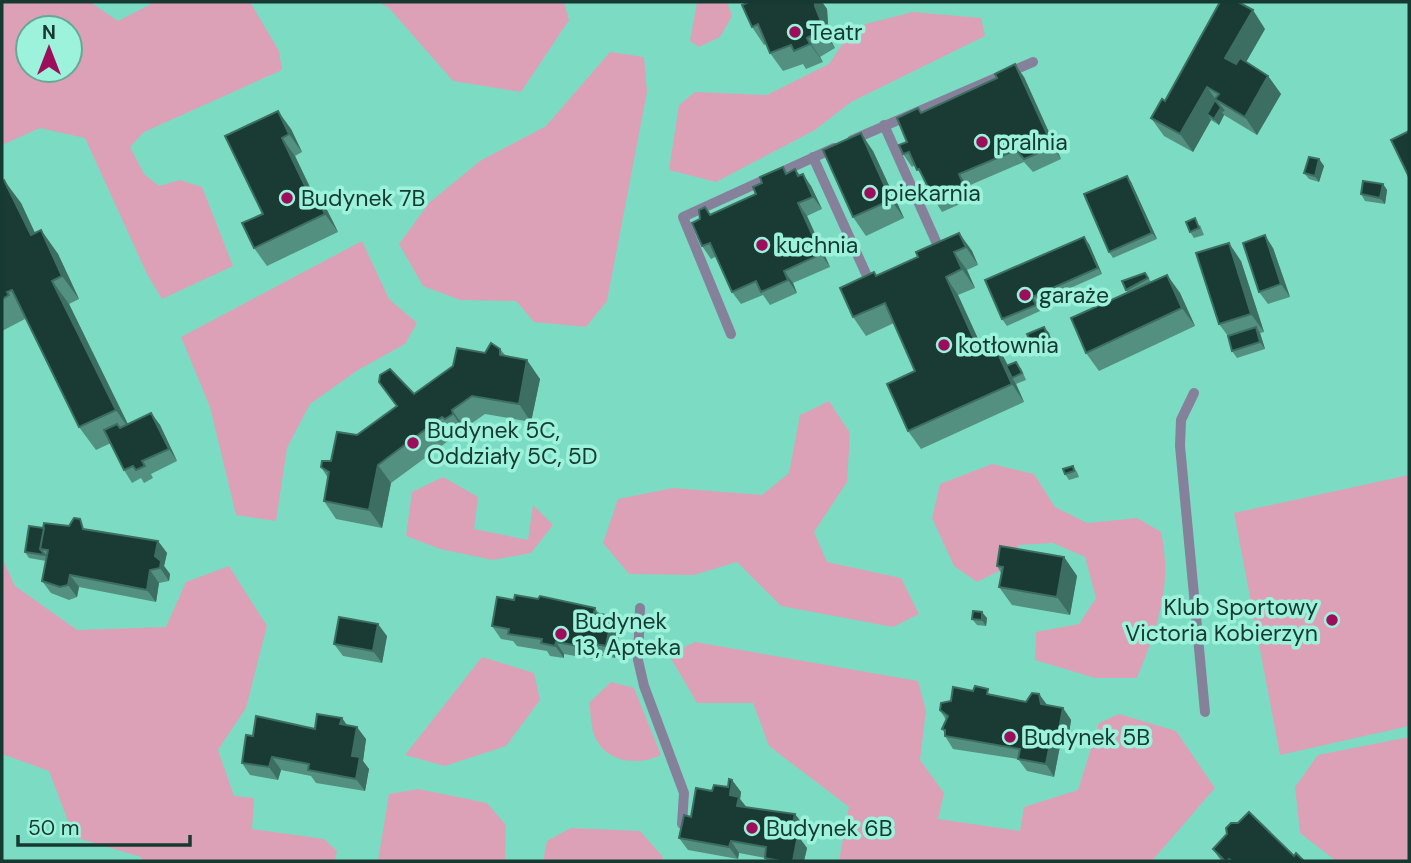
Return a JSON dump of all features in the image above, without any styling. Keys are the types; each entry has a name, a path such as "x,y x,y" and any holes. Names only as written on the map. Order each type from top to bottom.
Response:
{"lane":[{"path":"731,334 683,217 884,125 1033,62"},
{"path":"884,125 938,246"},
{"path":"813,157 867,276"},
{"path":"1194,393 1181,419 1180,446 1205,712"},
{"path":"640,608 638,660 644,685 684,793 682,824"}],"shaded area":[{"path":"2,2 1409,2 1409,861 2,861"},
{"path":"2,2 90,2 118,21 155,2 250,2 279,51 282,70 144,132 130,147 144,174 159,186 180,180 202,187 233,266 162,299 147,274 85,138 40,128 2,145"},
{"path":"377,2 564,2 569,20 521,92 453,81 388,7"},
{"path":"697,2 727,2 732,16 720,37 699,47 690,41"},
{"path":"913,12 981,18 985,36 851,102 815,130 716,182 669,170 679,105 695,92 767,95 829,64 854,27"},
{"path":"610,52 644,57 647,92 607,301 586,327 534,322 516,301 460,300 423,286 399,244 429,203 480,161 546,126"},
{"path":"362,241 389,299 417,323 405,344 358,370 310,404 287,448 276,521 236,515 210,407 181,337"},
{"path":"829,401 850,433 847,482 814,532 827,562 901,578 919,614 893,627 781,606 737,562 694,575 629,574 603,543 618,499 673,488 762,495 789,473 800,415"},
{"path":"992,464 1034,474 1055,507 1087,523 1137,518 1161,532 1164,589 1157,625 1137,678 1095,678 1035,660 1036,632 1079,624 1096,598 1085,557 1053,543 1019,545 1005,568 977,582 954,566 932,518 940,484"},
{"name":"Klub Sportowy Victoria Kobierzyn","path":"1409,475 1409,726 1280,755 1234,513"},
{"path":"443,477 478,497 474,529 528,540 533,505 553,525 531,553 493,560 440,549 406,536 412,492"},
{"path":"2,558 15,586 77,630 166,627 186,582 229,566 267,626 246,708 218,750 234,796 254,798 252,829 324,839 337,851 335,861 142,861 141,857 74,837 49,771 2,754"},
{"path":"695,642 918,681 926,711 920,760 944,793 938,819 1020,831 1024,807 1078,790 1099,723 1119,714 1176,731 1215,788 1152,861 839,861 849,807 769,746 753,703 697,703 669,655"},
{"path":"482,657 534,673 540,700 506,746 445,766 405,755"},
{"path":"611,682 634,688 661,755 644,760 626,760 610,754 597,741 592,728 589,703"},
{"path":"1409,737 1409,861 1336,861 1300,833 1295,787 1318,755"},
{"path":"418,789 487,803 506,825 505,861 378,861 389,794"},
{"path":"571,828 640,831 663,857 662,861 543,861 547,841"}],"building":[{"name":"Teatr","path":"746,2 815,2 821,21 818,23 822,30 807,38 810,44 794,51 791,45 770,53 758,24 752,27 742,5"},
{"path":"1220,2 1238,2 1253,10 1225,58 1236,64 1240,58 1268,76 1245,117 1215,99 1219,94 1207,87 1180,134 1151,118 1162,99 1165,101"},
{"name":"pralnia","path":"1015,64 1053,147 1024,159 1016,150 959,174 962,181 960,187 934,199 909,152 903,154 899,145 907,142 897,118 918,108 921,113 997,78 995,74"},
{"path":"1215,100 1224,111 1220,109 1214,119 1207,114"},
{"name":"Budynek 7B","path":"278,111 289,134 282,138 308,192 314,190 325,214 254,248 242,223 263,214 225,136"},
{"path":"1409,131 1409,177 1391,140"},
{"name":"piekarnia","path":"861,133 891,200 853,217 823,150"},
{"path":"1309,157 1319,159 1315,176 1304,173"},
{"name":"kuchnia","path":"783,167 786,174 795,169 798,176 803,174 813,197 798,203 821,254 784,271 788,280 761,292 756,281 732,292 710,243 702,246 692,223 700,219 699,210 705,207 710,215 756,194 753,187 762,183 760,177"},
{"path":"1127,176 1152,233 1109,252 1084,194"},
{"path":"4,180 31,235 41,230 62,276 52,281 116,410 79,427 12,290 2,299"},
{"path":"1363,181 1383,184 1380,198 1361,194"},
{"path":"1195,218 1199,228 1190,232 1186,222"},
{"name":"kotłownia","path":"959,233 966,247 954,252 962,269 946,277 976,344 991,338 1012,384 908,431 887,384 915,371 885,303 853,317 840,288 874,272 876,276 918,257 916,252"},
{"path":"1265,235 1281,284 1259,292 1243,243"},
{"name":"garaże","path":"1084,237 1098,268 1032,297 1036,305 1002,319 985,280"},
{"path":"1229,243 1251,314 1219,324 1196,253"},
{"path":"1145,273 1148,278 1126,290 1122,281"},
{"path":"1167,275 1182,308 1086,353 1071,318"},
{"path":"1044,327 1051,344 1034,351 1027,334"},
{"path":"1256,327 1260,342 1232,351 1228,336"},
{"path":"491,343 500,349 500,355 527,360 519,404 472,396 452,410 453,414 445,419 442,417 378,465 369,510 324,501 329,472 321,467 322,461 331,461 337,432 357,435 397,406 379,382 380,375 390,369 414,394 453,366 457,348 485,353"},
{"path":"1016,362 1022,373 1012,378 1006,366"},
{"path":"151,413 169,449 142,461 145,466 136,470 133,466 124,470 104,430 117,424 120,428"},
{"path":"1073,466 1074,471 1065,474 1063,469"},
{"path":"74,518 80,519 83,529 158,541 155,556 161,561 160,568 150,570 147,590 70,575 68,585 60,587 42,581 48,550 40,549 44,523 69,526"},
{"path":"29,526 44,528 40,549 45,555 25,552"},
{"path":"1000,546 1064,557 1057,597 999,587 1003,567 997,566"},
{"name":"Budynek 13, Apteka","path":"515,595 538,599 540,596 595,608 594,613 612,616 606,646 590,643 589,648 556,642 555,646 541,643 542,639 508,634 509,629 492,626 497,597 514,600"},
{"path":"973,611 982,612 982,620 972,619"},
{"path":"339,617 378,624 373,651 334,644"},
{"name":"Budynek 5B","path":"975,686 988,689 987,694 1026,702 1032,693 1039,694 1041,704 1063,708 1058,735 1052,734 1046,764 1018,759 1020,749 945,736 945,730 942,729 948,716 940,710 941,703 951,701 953,687 973,691"},
{"path":"317,714 342,718 340,724 357,727 352,756 360,757 356,779 308,770 309,764 272,757 269,767 242,763 246,735 253,736 256,716 315,729"},
{"name":"Budynek 6B","path":"729,779 732,780 730,795 739,797 737,806 795,814 791,834 798,835 793,861 765,858 766,847 731,841 729,847 679,838 684,815 691,817 696,788 712,791 714,785 728,787"},
{"path":"1249,812 1294,856 1296,853 1304,861 1225,861 1213,849 1227,834 1226,828 1231,823 1238,823"}],"place":[{"name":"Teatr","path":"795,32"},
{"name":"pralnia","path":"982,142"},
{"name":"piekarnia","path":"870,193"},
{"name":"Budynek 7B","path":"287,198"},
{"name":"kuchnia","path":"762,245"},
{"name":"garaże","path":"1025,295"},
{"name":"kotłownia","path":"944,345"},
{"name":"Budynek 5C, Oddziały 5C, 5D","path":"413,443"},
{"name":"Klub Sportowy Victoria Kobierzyn","path":"1332,620"},
{"name":"Budynek 13, Apteka","path":"561,634"},
{"name":"Budynek 5B","path":"1010,737"},
{"name":"Budynek 6B","path":"752,828"}]}
